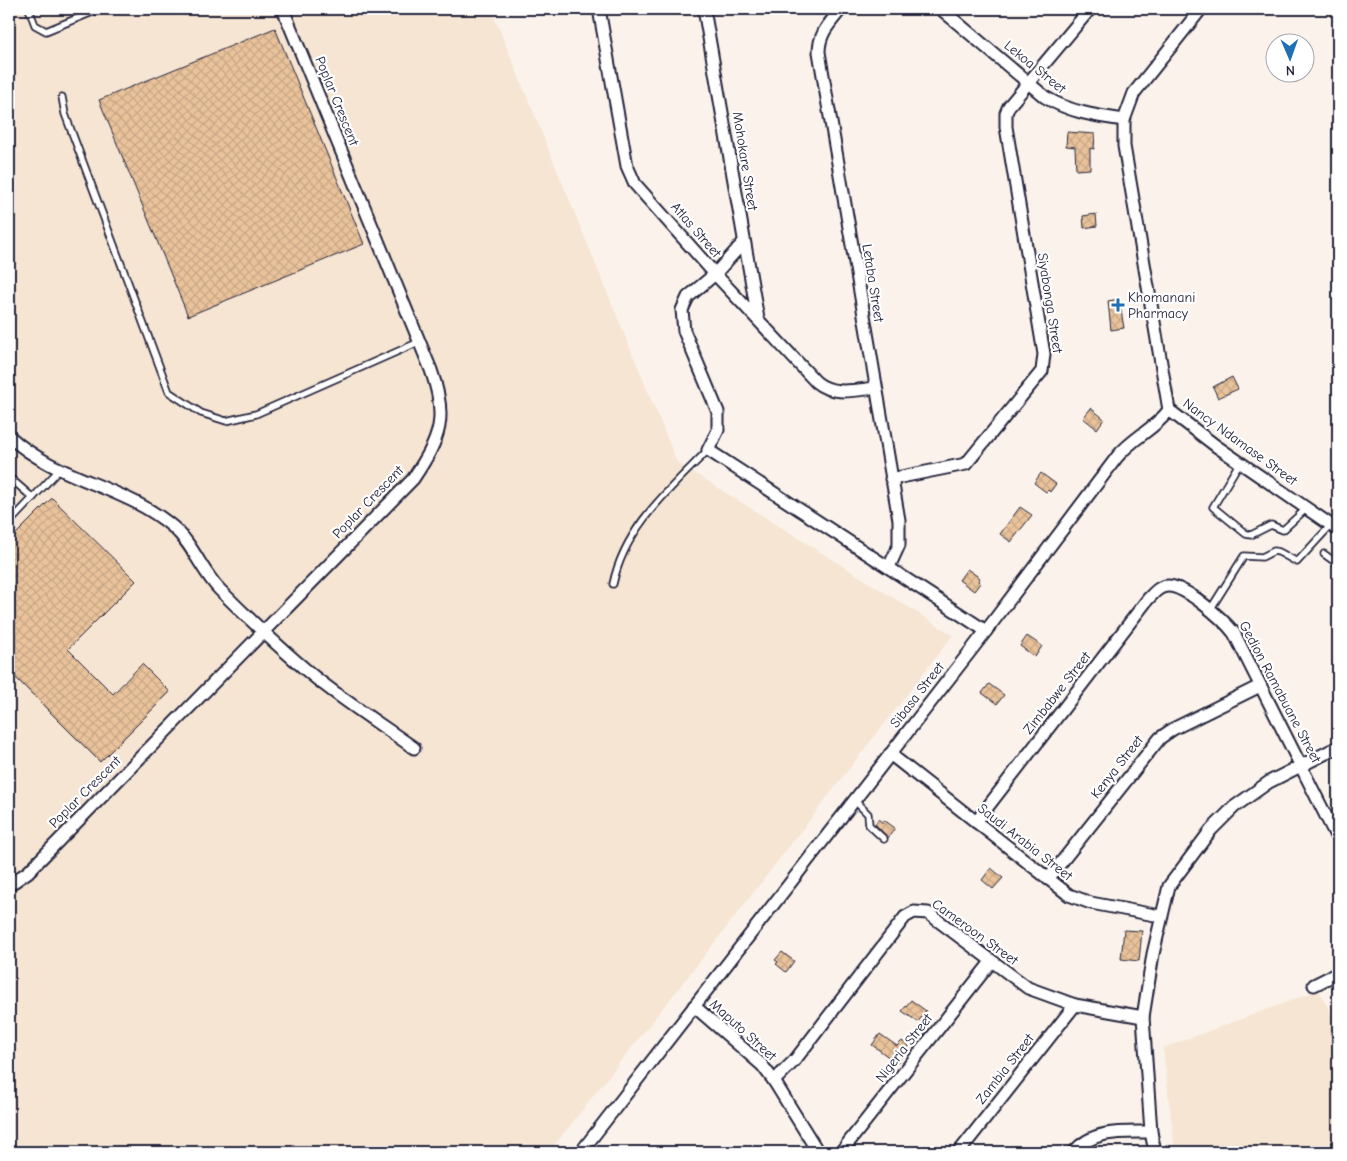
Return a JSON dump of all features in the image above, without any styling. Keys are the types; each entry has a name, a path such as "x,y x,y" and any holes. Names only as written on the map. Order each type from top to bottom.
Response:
{"street":[{"name":"Poplar Crescent","path":"9,885 28,872 413,478 430,454 439,433 440,397 283,9"},
{"name":"Atlas Street","path":"599,9 627,166 632,178 715,274 821,386 841,391 875,388"},
{"name":"Mohokare Street","path":"704,9 743,243 758,319"},
{"name":"Letaba Street","path":"841,9 824,30 820,38 819,52 900,531 899,545 889,567"},
{"name":"Lekoa Street","path":"941,9 1029,83 1061,107 1124,120"},
{"name":"Siyabonga Street","path":"891,479 966,464 1044,366 1044,354 1006,127 1007,110 1090,9"},
{"path":"1124,120 1134,93 1201,9"},
{"name":"Nancy Ndamase Street","path":"1124,120 1124,146 1169,410 1240,462 1335,527"},
{"path":"743,243 715,274 683,303 681,317 684,331 718,412 718,430 708,450 986,631"},
{"name":"Sibasa Street","path":"581,1152 986,631 1122,451 1161,421 1169,410"},
{"path":"9,436 35,458 129,499 173,527 218,588 263,633 313,676 414,748"},
{"name":"Gedion Ramabuane Street","path":"1166,586 1182,591 1210,610 1234,633 1338,840"},
{"name":"Zimbabwe Street","path":"976,822 1148,598 1160,588 1166,586"},
{"name":"Kenya Street","path":"1048,879 1160,738 1173,729 1260,686"},
{"path":"1155,1152 1151,1132 1143,1017 1160,916 1169,886 1224,815 1252,792 1338,747"},
{"name":"Saudi Arabia Street","path":"890,754 1069,895 1079,899 1160,916"},
{"name":"Cameroon Street","path":"774,1081 795,1060 908,914 921,911 928,913 1028,988 1075,1005 1143,1017"},
{"name":"Nigeria Street","path":"841,1152 991,962"},
{"path":"1314,985 1338,973"},
{"name":"Zambia Street","path":"959,1152 1075,1005"},
{"name":"Maputo Street","path":"694,1006 749,1053 774,1081 818,1152"},
{"path":"1074,1152 1096,1136 1122,1132 1151,1132"}],"lane":[{"path":"29,9 35,25 46,31 100,9"},
{"path":"62,97 69,123 169,392 201,413 226,421 256,414 419,342"},
{"path":"613,584 616,567 634,531 645,516 708,450"},
{"path":"1240,462 1213,507 1246,534 1251,535 1267,526 1283,530 1308,508"},
{"path":"9,523 60,469"},
{"path":"9,477 33,498"},
{"path":"1210,610 1244,556 1257,558 1279,552 1297,562 1335,527"},
{"path":"1324,554 1338,564"},
{"path":"854,800 868,814 868,825 884,839"}],"shaded area":[{"path":"9,9 491,9 677,462 953,635 712,946 549,1152 9,1152"},
{"path":"1319,990 1338,1028 1338,1152 1175,1152 1163,1048"}],"building":[{"path":"275,28 364,244 188,316 99,100"},
{"path":"1067,132 1095,134 1094,149 1090,148 1090,169 1076,170 1075,147 1066,146"},
{"path":"1096,214 1097,226 1084,228 1083,216"},
{"path":"1119,299 1124,328 1111,330 1108,301"},
{"path":"1232,377 1238,389 1218,398 1213,387"},
{"path":"1091,408 1104,419 1097,429 1083,418"},
{"path":"1041,473 1056,484 1050,492 1048,490 1046,492 1034,483"},
{"path":"52,498 136,581 68,649 113,694 142,664 170,692 100,762 9,671 9,541"},
{"path":"1020,507 1032,515 1011,542 1000,534"},
{"path":"967,569 980,578 978,581 980,583 974,591 959,580"},
{"path":"1027,636 1042,646 1035,657 1020,646"},
{"path":"989,684 1004,695 997,704 982,693"},
{"path":"878,819 883,823 884,820 895,828 888,838 875,824"},
{"path":"991,868 1003,878 993,889 982,880"},
{"path":"1124,930 1142,931 1139,961 1121,959"},
{"path":"782,952 794,961 786,972 776,964 778,962 775,960"},
{"path":"911,1000 926,1011 918,1022 902,1011"},
{"path":"880,1034 897,1046 902,1041 909,1046 897,1063 872,1045"}],"place":[{"name":"Khomanani Pharmacy","path":"1118,305"}]}
